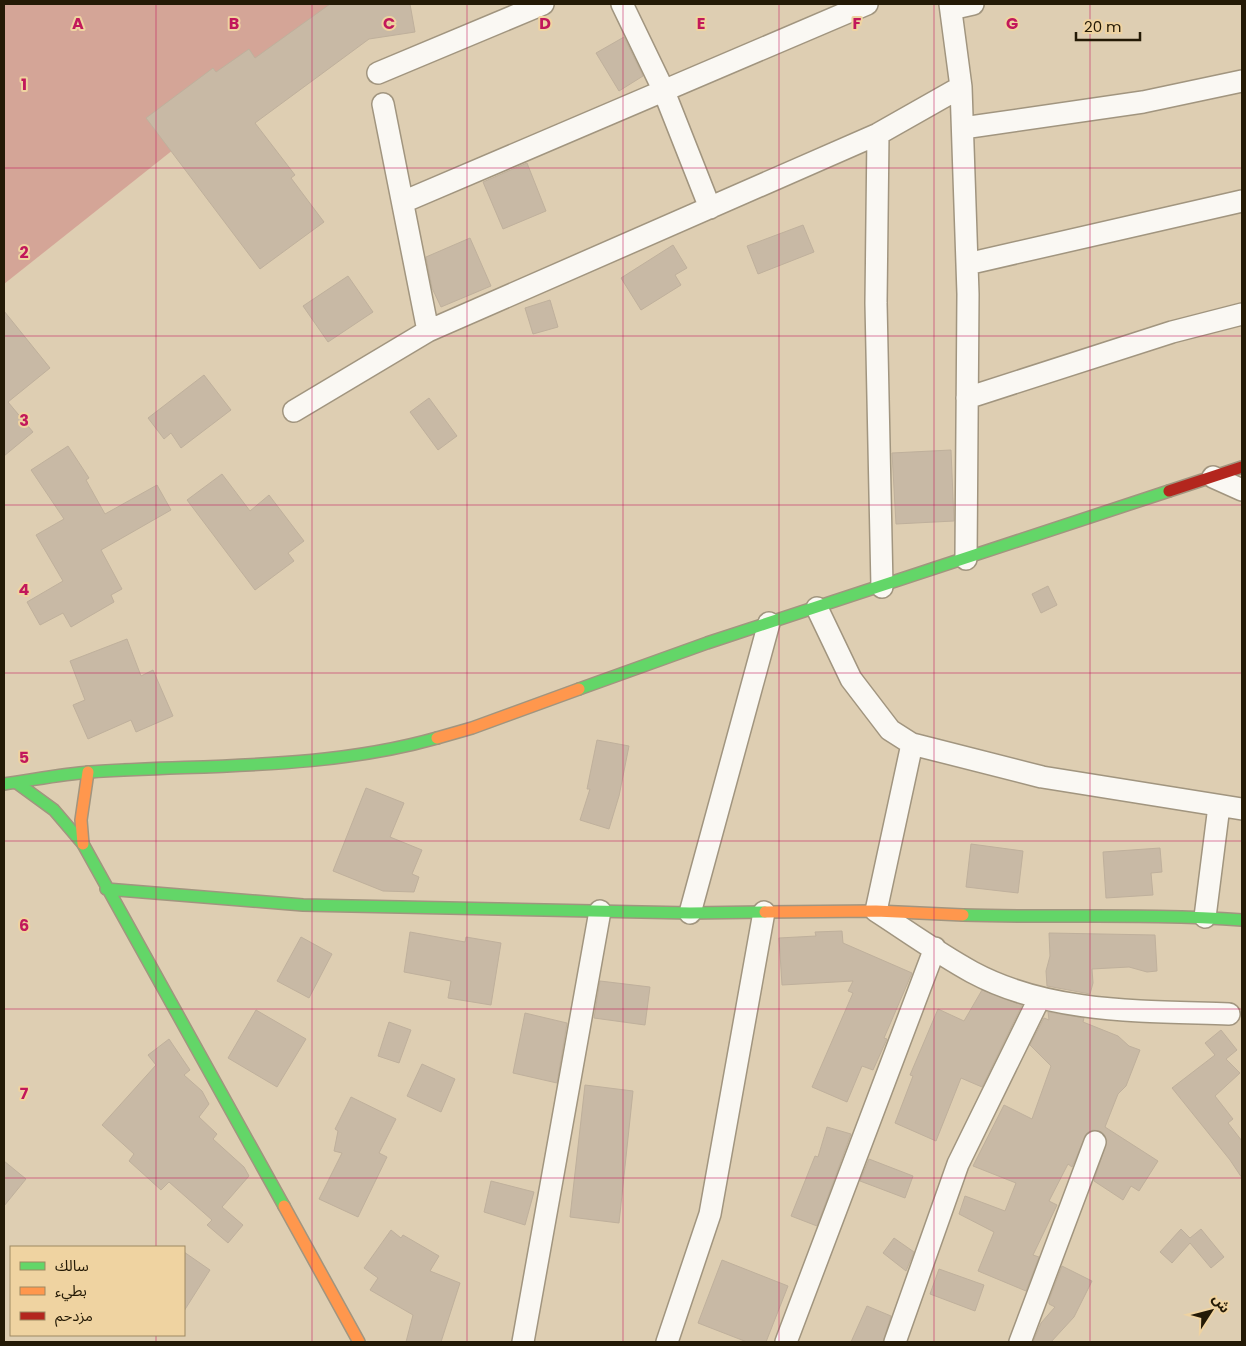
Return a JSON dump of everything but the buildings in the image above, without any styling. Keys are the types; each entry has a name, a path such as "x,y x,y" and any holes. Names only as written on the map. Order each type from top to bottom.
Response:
{"street":[{"path":"378,73 543,4"},
{"path":"622,4 663,89 710,208"},
{"path":"403,202 663,89 867,4"},
{"path":"966,559 967,264 961,87 951,6 974,4"},
{"path":"963,128 1143,102 1242,81"},
{"path":"294,411 428,331 878,134 961,87"},
{"path":"383,104 428,331"},
{"path":"878,134 876,303 882,587"},
{"path":"967,264 1242,201"},
{"path":"967,398 1172,332 1242,314"},
{"path":"4,784 88,772 334,760 395,750 472,728 698,646 1242,467"},
{"path":"1213,477 1242,490"},
{"path":"817,608 851,679 890,730 912,744 1042,777 1242,809"},
{"path":"690,913 769,623"},
{"path":"876,911 912,744"},
{"path":"83,844 81,820 88,772"},
{"path":"17,783 54,810 83,844 106,889 252,1146 359,1342"},
{"path":"1205,917 1219,806"},
{"path":"106,889 303,905 690,913 876,911 1022,917 1205,917 1242,920"},
{"path":"523,1342 600,911"},
{"path":"876,911 973,973 1039,998 1120,1010 1229,1014"},
{"path":"667,1342 710,1214 764,912"},
{"path":"786,1342 934,948"},
{"path":"895,1342 922,1261 958,1164 1039,998"},
{"path":"1020,1342 1095,1142"}],"shaded area":[{"path":"4,4 357,4 4,284"}],"traffic: fast":[{"path":"579,689 707,643 1169,491"},
{"path":"4,784 90,772 308,761 352,756 437,738"},
{"path":"17,783 54,810 83,844 284,1206"},
{"path":"106,889 303,905 690,913 765,912"},
{"path":"963,915 1138,916 1242,920"}],"traffic: slow":[{"path":"437,738 472,728 579,689"},
{"path":"83,844 81,820 88,772"},
{"path":"765,912 876,911 963,915"},
{"path":"284,1206 359,1342"}],"traffic: jam":[{"path":"1169,491 1242,467"}]}
